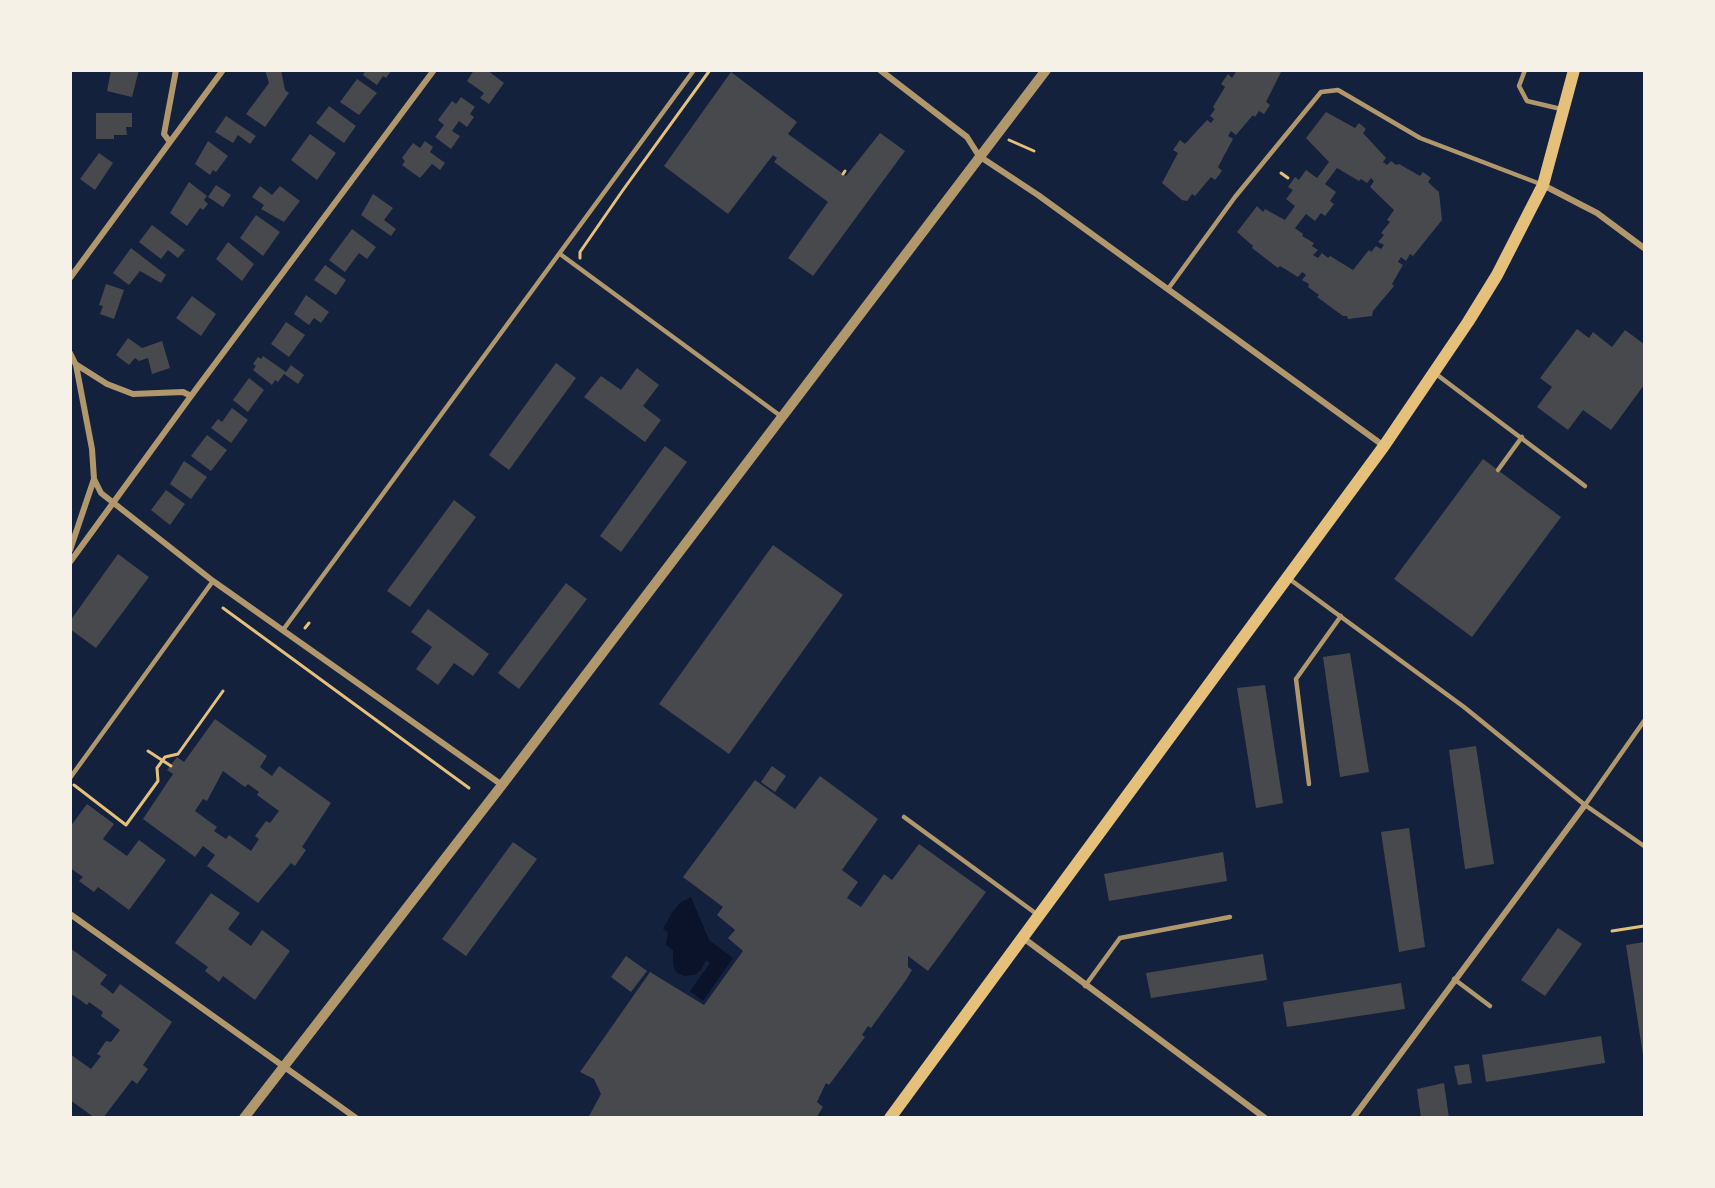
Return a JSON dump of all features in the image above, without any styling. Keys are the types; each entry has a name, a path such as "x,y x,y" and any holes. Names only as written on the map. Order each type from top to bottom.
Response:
{"main road":[{"path":"890,1118 1384,446 1435,373 1497,275 1543,185 1574,70"}],"street":[{"path":"170,142 164,134 176,70"},
{"path":"70,278 223,70"},
{"path":"70,562 434,70"},
{"path":"880,70 967,137 979,156 1168,289 1384,446"},
{"path":"244,1118 368,955 502,785 1046,70"},
{"path":"1543,185 1597,213 1644,248"},
{"path":"70,353 76,365 92,449 94,479 101,494 213,581 502,785"},
{"path":"76,365 107,384 133,394 183,392 191,396"},
{"path":"70,550 94,479"},
{"path":"1353,1118 1585,805"},
{"path":"70,914 356,1118"},
{"path":"1022,937 1265,1118"}],"lane":[{"path":"283,630 694,70"},
{"path":"1525,70 1519,86 1527,101 1564,110"},
{"path":"1168,289 1235,196 1321,92 1338,90 1420,138 1543,185"},
{"path":"560,254 782,417"},
{"path":"1435,373 1585,486"},
{"path":"1498,470 1522,437"},
{"path":"1286,577 1464,707 1585,805 1644,846"},
{"path":"70,780 213,581"},
{"path":"1309,784 1296,679 1341,616"},
{"path":"1585,805 1644,721"},
{"path":"903,817 1038,915"},
{"path":"1085,986 1120,939 1230,917"},
{"path":"1454,979 1490,1006"}],"path":[{"path":"580,269 580,252 710,70"},
{"path":"1008,140 1034,151"},
{"path":"1281,173 1288,178"},
{"path":"223,608 469,788"},
{"path":"305,628 309,623"},
{"path":"70,780 126,825 158,781 157,768 162,761 165,757 178,754 223,691"},
{"path":"148,752 171,766"},
{"path":"1612,931 1644,926"}],"water":[{"path":"691,897 709,940 733,958 703,1001 690,991 710,963 706,960 701,970 695,975 684,976 676,972 673,964 673,950 666,945 668,932 663,929 673,911 681,902"}],"building":[{"path":"111,70 139,70 132,97 107,91"},
{"path":"265,70 281,70 285,90 289,93 265,127 246,114 269,83"},
{"path":"366,70 392,70 386,78 383,76 377,85 363,75"},
{"path":"474,70 487,70 504,83 489,104 480,98 484,93 467,81"},
{"path":"1237,70 1281,72 1266,102 1270,105 1264,114 1259,111 1236,135 1231,131 1228,136 1233,139 1218,167 1222,171 1215,180 1211,177 1195,196 1192,194 1187,201 1182,200 1162,183 1178,153 1173,150 1180,140 1185,144 1207,120 1211,123 1214,119 1210,116 1215,109 1213,107 1225,87 1221,84 1228,74 1232,78"},
{"path":"731,72 797,122 788,134 846,176 880,133 905,151 813,276 788,258 828,202 774,162 777,158 773,155 728,214 664,166"},
{"path":"357,79 377,93 359,115 340,102"},
{"path":"461,97 475,107 470,114 474,117 467,127 459,121 452,131 460,136 451,149 435,137 444,125 438,120 452,101 456,104"},
{"path":"329,106 356,126 344,143 316,123"},
{"path":"1326,112 1355,128 1359,123 1366,129 1363,133 1386,158 1383,162 1387,165 1391,161 1396,165 1399,164 1420,176 1423,172 1431,178 1428,182 1439,192 1442,220 1413,256 1410,254 1406,261 1401,257 1398,262 1403,265 1392,284 1394,286 1373,311 1372,316 1348,319 1347,316 1343,316 1317,297 1319,295 1302,280 1306,275 1302,272 1298,277 1280,266 1278,268 1252,248 1253,246 1237,232 1257,206 1263,212 1265,209 1285,220 1295,206 1286,199 1293,190 1288,187 1295,177 1299,180 1306,170 1317,178 1329,162 1306,138","holes":["1337,168 1359,181 1361,179 1367,183 1371,178 1374,181 1370,187 1394,210 1387,220 1390,222 1381,233 1384,235 1378,242 1384,245 1381,249 1376,246 1371,252 1369,250 1353,270 1330,256 1328,258 1322,253 1318,258 1313,255 1318,250 1312,246 1314,243 1302,236 1303,234 1295,228 1306,214 1315,221 1321,213 1325,216 1334,204 1330,201 1336,192 1325,184"]},
{"path":"96,113 132,113 132,127 126,127 127,135 114,135 114,139 96,139"},
{"path":"226,116 256,136 250,144 238,135 233,143 215,132"},
{"path":"310,134 336,153 317,180 291,160"},
{"path":"208,141 228,156 216,172 213,170 210,175 195,164"},
{"path":"425,141 433,147 430,152 445,163 440,170 432,164 420,178 402,165 405,161 402,158 413,143 420,148"},
{"path":"99,153 113,163 95,190 80,179"},
{"path":"189,182 207,196 204,200 208,204 203,210 200,208 187,226 170,213"},
{"path":"216,185 231,195 223,207 208,197"},
{"path":"260,186 272,195 280,186 300,201 284,222 261,209 264,205 252,197"},
{"path":"373,194 393,208 384,220 396,229 391,236 361,215"},
{"path":"256,215 280,232 263,256 240,238"},
{"path":"152,225 185,250 178,258 168,250 161,259 139,242"},
{"path":"352,229 376,247 367,259 359,253 345,272 329,260"},
{"path":"228,242 254,264 242,281 216,259"},
{"path":"131,248 166,275 161,283 140,271 129,285 113,273"},
{"path":"325,265 346,280 336,295 314,280"},
{"path":"106,284 124,290 114,319 100,314 103,306 99,305"},
{"path":"306,295 329,312 321,323 314,318 309,325 294,314"},
{"path":"192,296 216,314 201,336 176,318"},
{"path":"286,322 305,335 289,357 271,344"},
{"path":"1577,329 1589,338 1593,332 1612,347 1625,330 1644,344 1644,385 1611,430 1583,410 1568,430 1537,407 1552,387 1540,378"},
{"path":"128,338 142,348 162,341 170,368 152,374 148,358 139,361 135,358 129,365 116,355"},
{"path":"263,356 286,372 291,365 304,375 298,384 284,374 278,382 275,380 272,385 253,370 256,366 253,364 258,357 261,359"},
{"path":"556,363 576,378 509,470 489,455"},
{"path":"637,368 659,385 643,406 661,420 645,442 584,397 601,376 621,390"},
{"path":"249,378 264,390 248,412 233,400"},
{"path":"232,408 248,420 231,443 211,428 218,419 222,422"},
{"path":"207,435 227,450 211,471 191,456"},
{"path":"665,446 687,462 621,552 600,536"},
{"path":"1483,459 1561,517 1472,637 1394,579"},
{"path":"184,461 207,477 191,499 170,484"},
{"path":"166,490 185,504 170,525 151,510"},
{"path":"454,500 476,517 410,607 387,591"},
{"path":"773,545 843,595 729,754 659,704"},
{"path":"118,554 149,577 96,648 70,629 70,621"},
{"path":"566,583 587,599 519,689 498,673"},
{"path":"428,609 489,654 473,676 454,663 438,685 416,669 432,647 411,632"},
{"path":"1350,653 1369,772 1340,777 1323,657"},
{"path":"1265,685 1283,803 1256,808 1237,688"},
{"path":"215,719 267,756 260,767 272,776 279,766 331,803 302,847 306,850 295,866 291,863 258,903 207,866 215,855 203,846 195,857 143,819 173,774 167,770 177,757 184,762","holes":["223,771 245,787 248,784 259,792 257,795 279,811 270,823 266,821 255,836 259,839 251,851 229,835 226,839 214,831 217,827 195,811 203,799 207,801"]},
{"path":"1476,746 1494,864 1465,869 1449,750"},
{"path":"772,766 786,776 775,792 761,782"},
{"path":"820,776 878,819 842,870 858,882 847,898 861,907 884,874 892,880 919,844 986,892 928,971 908,956 908,967 912,970 871,1028 868,1026 862,1035 865,1037 829,1085 826,1083 817,1102 823,1107 816,1118 588,1118 601,1094 594,1079 580,1072 650,972 704,1005 743,951 728,938 735,930 717,915 723,907 683,877 755,780 795,809"},
{"path":"87,804 114,824 103,839 127,856 139,840 166,860 129,910 98,887 94,892 79,881 83,877 70,868 70,827"},
{"path":"1409,828 1425,947 1399,952 1381,832"},
{"path":"513,842 537,859 466,956 442,939"},
{"path":"1223,852 1227,881 1109,901 1104,874"},
{"path":"211,893 240,913 228,929 251,946 262,930 290,951 255,1000 223,976 219,982 205,971 208,967 175,943"},
{"path":"1558,928 1582,944 1545,996 1521,980"},
{"path":"1644,942 1644,1055 1643,1055 1626,945"},
{"path":"70,948 107,975 100,984 113,994 120,984 172,1022 143,1065 148,1069 137,1084 132,1080 103,1118 95,1118 70,1100 70,1054 91,1069 101,1056 97,1054 106,1041 111,1042 120,1030 101,1016 103,1012 89,1002 87,1005 70,993"},
{"path":"1263,954 1267,980 1151,998 1146,973"},
{"path":"626,956 647,971 631,992 611,977"},
{"path":"1401,983 1405,1009 1287,1027 1283,1002"},
{"path":"1601,1036 1605,1063 1486,1082 1482,1055"},
{"path":"1469,1064 1472,1083 1458,1085 1454,1066"},
{"path":"1444,1083 1449,1118 1421,1118 1417,1089"}]}
